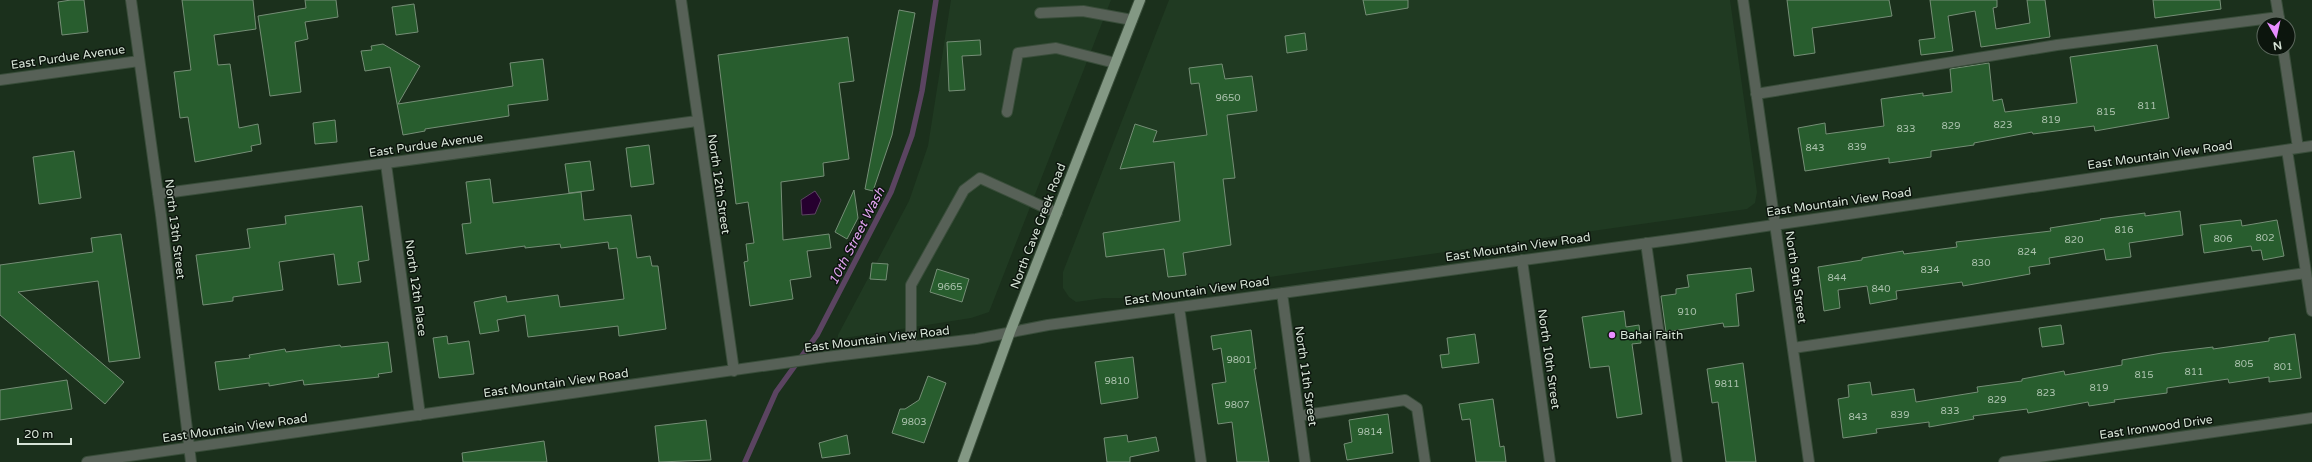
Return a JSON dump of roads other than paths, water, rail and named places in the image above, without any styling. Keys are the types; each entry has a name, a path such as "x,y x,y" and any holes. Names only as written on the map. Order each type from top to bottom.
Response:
{"main road":[{"name":"North Cave Creek Road","path":"963,462 1010,332 1114,63 1140,0"}],"street":[{"name":"North 13th Street","path":"131,0 158,194 191,462"},
{"name":"North 12th Street","path":"681,0 697,121 734,371"},
{"name":"North 9th Street","path":"1742,0 1776,224 1809,462"},
{"path":"2276,0 2278,16"},
{"path":"1040,13 1083,11 1132,20"},
{"path":"1756,94 2057,45 2256,23"},
{"path":"1007,112 1018,53 1056,48 1114,63"},
{"path":"2284,56 2298,148"},
{"name":"East Purdue Avenue","path":"0,80 139,60"},
{"name":"East Purdue Avenue","path":"158,194 697,121"},
{"name":"East Mountain View Road","path":"86,462 420,416 826,357 976,339 1048,325 1646,243 2312,146"},
{"path":"2287,150 2312,311"},
{"name":"North 12th Place","path":"386,164 420,416"},
{"path":"911,346 911,285 964,190 980,178 1057,213"},
{"path":"1646,243 1677,462"},
{"name":"North 10th Street","path":"1522,260 1550,462"},
{"path":"1793,348 2306,273"},
{"name":"North 11th Street","path":"1282,293 1305,462"},
{"path":"1179,307 1201,462"},
{"path":"1298,416 1405,400 1417,408 1425,462"},
{"name":"East Ironwood Drive","path":"2004,462 2312,418"}],"waterway":[{"name":"10th Street Wash","path":"745,462 776,392 817,335 891,192 912,135 922,91 936,0"}],"place":[{"name":"Bahai Faith","path":"1612,335"}]}
